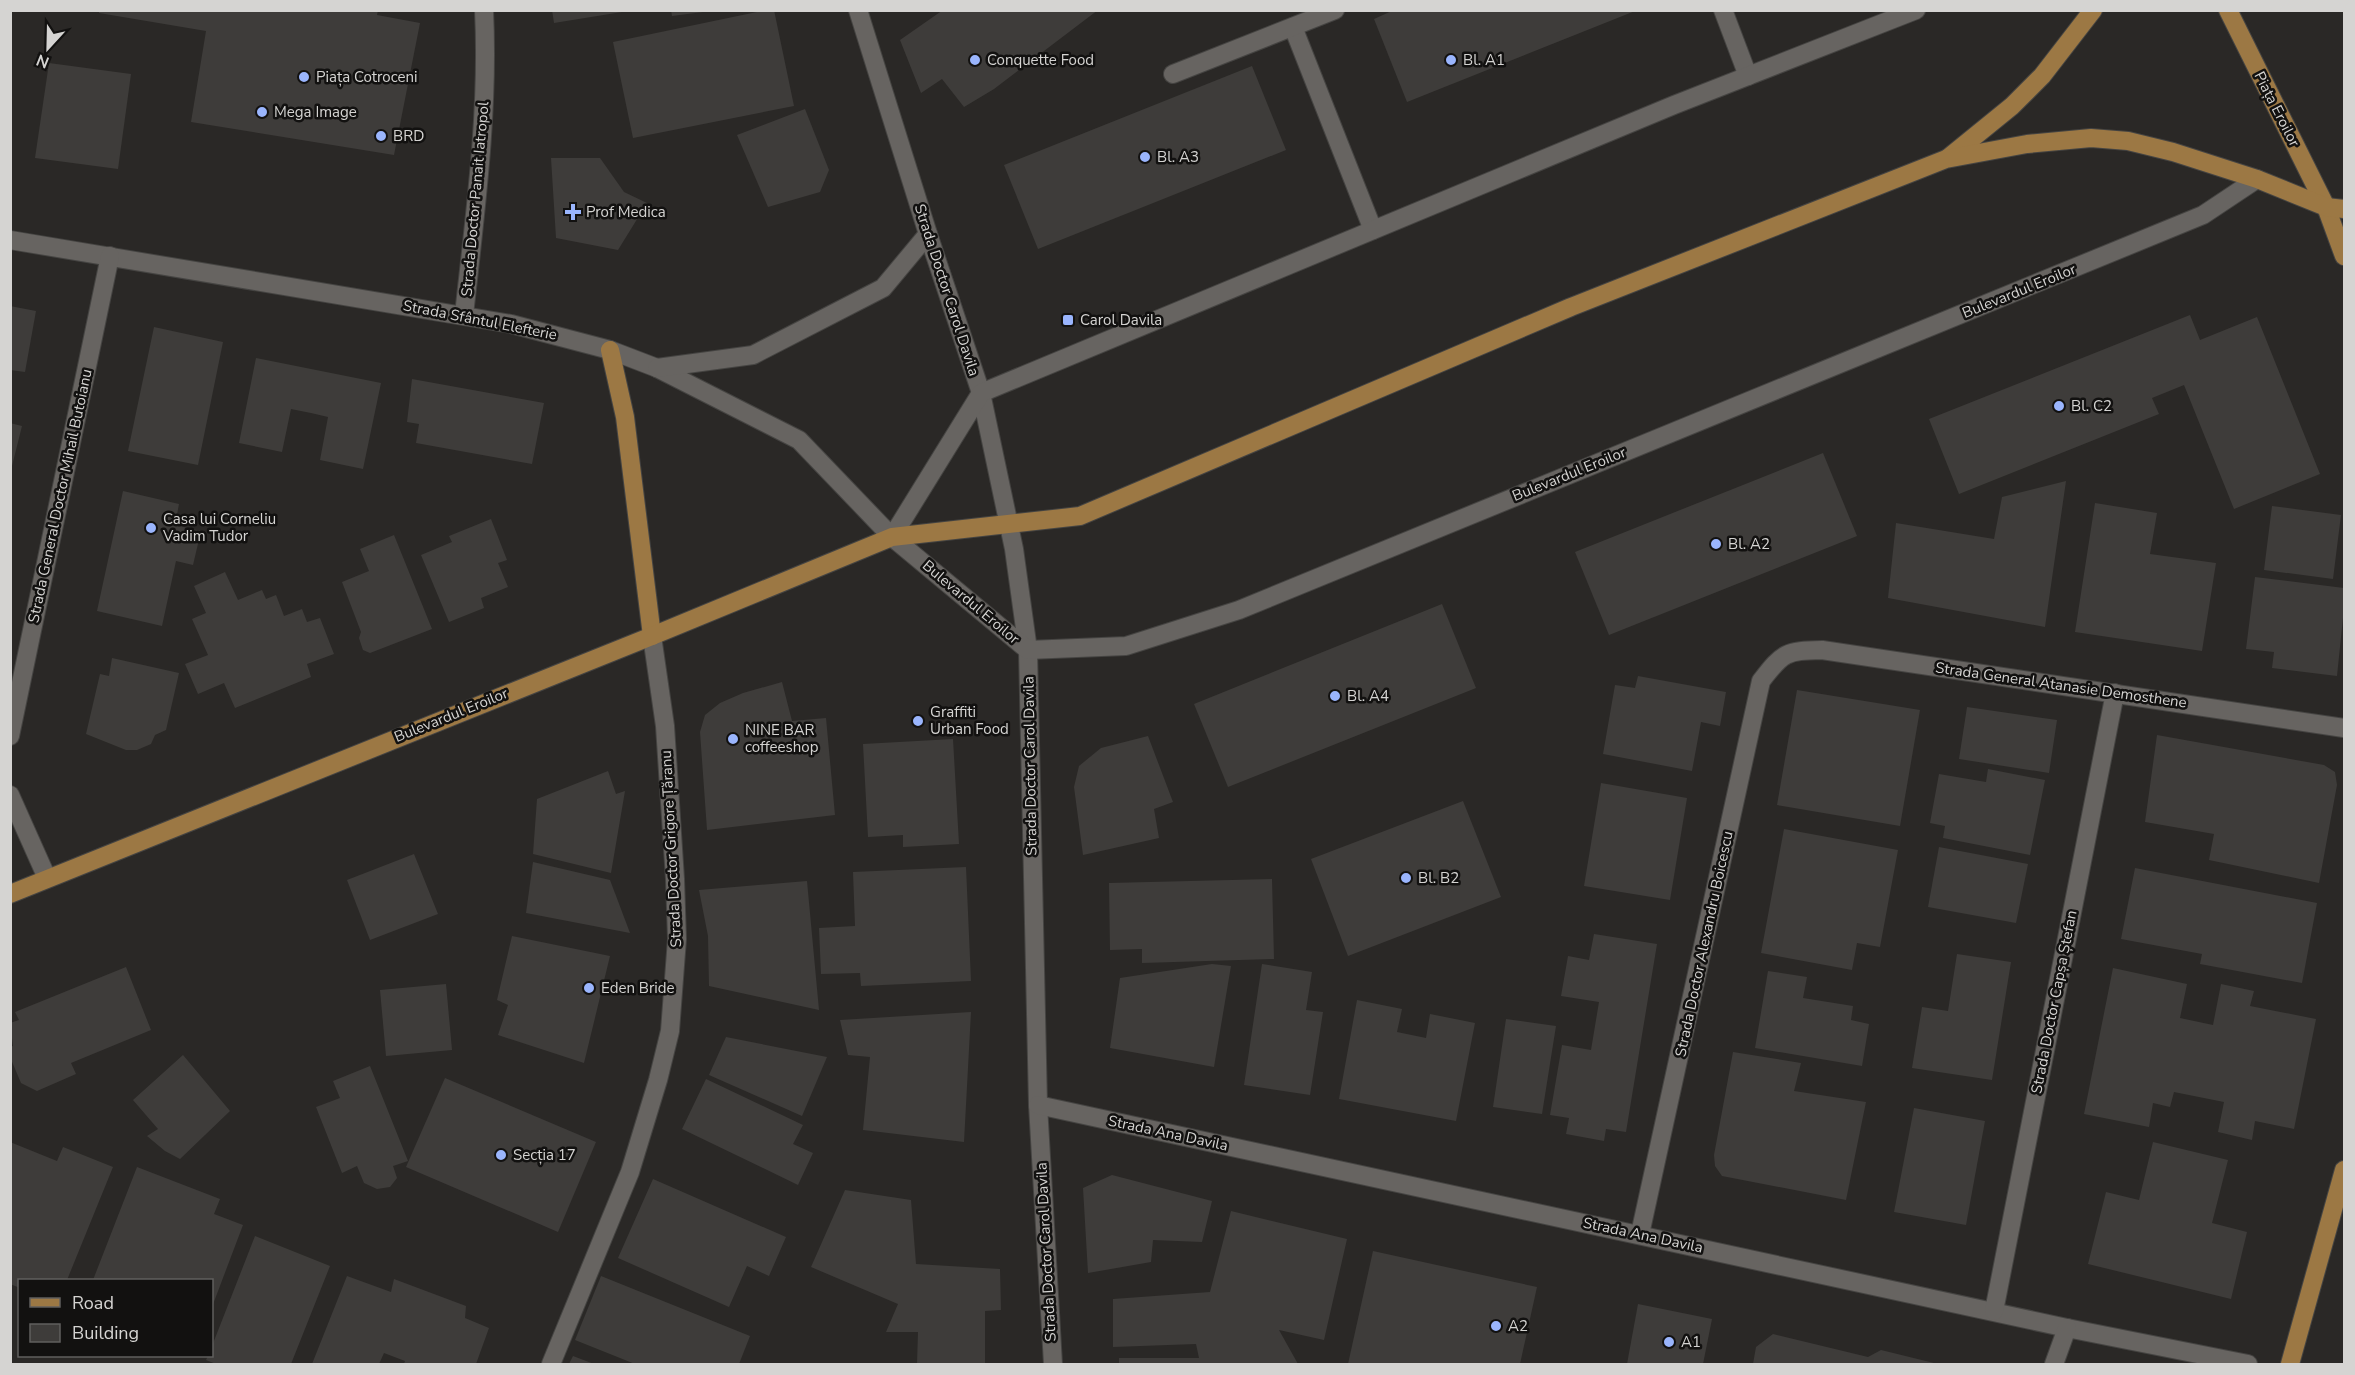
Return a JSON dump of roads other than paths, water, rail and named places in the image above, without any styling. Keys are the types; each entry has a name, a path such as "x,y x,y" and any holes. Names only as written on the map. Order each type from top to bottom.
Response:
{"main road":[{"name":"Bulevardul Eroilor","path":"1947,159 2012,106 2042,76 2093,10"},
{"name":"Piața Eroilor","path":"2228,10 2335,208 2344,256"},
{"name":"Bulevardul Eroilor","path":"10,894 892,537 1080,516 1571,307 1947,159 2027,144 2091,138 2128,141 2173,152 2257,179"},
{"path":"2257,179 2335,208"},
{"path":"610,350 625,417 652,636"},
{"path":"2290,1365 2344,1170"}],"street":[{"name":"Strada Doctor Panait Iatropol","path":"464,315 481,157 486,46 484,10"},
{"name":"Strada Doctor Carol Davila","path":"858,10 928,234 981,393 1010,524 1028,650 1038,1105 1053,1365"},
{"path":"1173,74 1335,10"},
{"path":"1723,10 1748,76"},
{"path":"892,537 981,393 1748,76 1916,10"},
{"path":"1293,27 1373,230"},
{"name":"Bulevardul Eroilor","path":"892,537 1028,650 1126,646 1239,610 2203,216 2257,179"},
{"path":"657,368 753,355 883,288 928,234"},
{"name":"Strada Sfântul Elefterie","path":"10,240 464,315 558,335 610,350 657,368 799,440 892,537"},
{"name":"Strada General Doctor Mihail Butoianu","path":"10,736 110,256"},
{"name":"Strada Doctor Grigore Țăranu","path":"552,1365 630,1172 658,1080 670,1031 677,939 675,879 664,726 652,636"},
{"name":"Strada General Atanasie Demosthene","path":"1778,658 1798,651 1822,650 2344,728"},
{"name":"Strada Doctor Alexandru Boicescu","path":"1640,1234 1761,681 1778,658"},
{"name":"Strada Doctor Capșa Ștefan","path":"1994,1311 2115,693"},
{"path":"10,795 47,878"},
{"name":"Strada Ana Davila","path":"1038,1105 2067,1328 2248,1365"},
{"path":"2054,1365 2067,1328"}],"place":[{"name":"Conquette Food","path":"975,60"},
{"name":"Bl. A1","path":"1451,60"},
{"name":"Piața Cotroceni","path":"304,77"},
{"name":"Mega Image","path":"262,112"},
{"name":"BRD","path":"381,136"},
{"name":"Bl. A3","path":"1145,157"},
{"name":"Prof Medica","path":"573,212"},
{"name":"Carol Davila","path":"1068,320"},
{"name":"Bl. C2","path":"2059,406"},
{"name":"Casa lui Corneliu Vadim Tudor","path":"151,528"},
{"name":"Bl. A2","path":"1716,544"},
{"name":"Bl. A4","path":"1335,696"},
{"name":"Graffiti Urban Food","path":"918,721"},
{"name":"NINE BAR coffeeshop","path":"733,739"},
{"name":"Bl. B2","path":"1406,878"},
{"name":"Eden Bride","path":"589,988"},
{"name":"Secția 17","path":"501,1155"},
{"name":"A2","path":"1496,1326"},
{"name":"A1","path":"1669,1342"}]}
